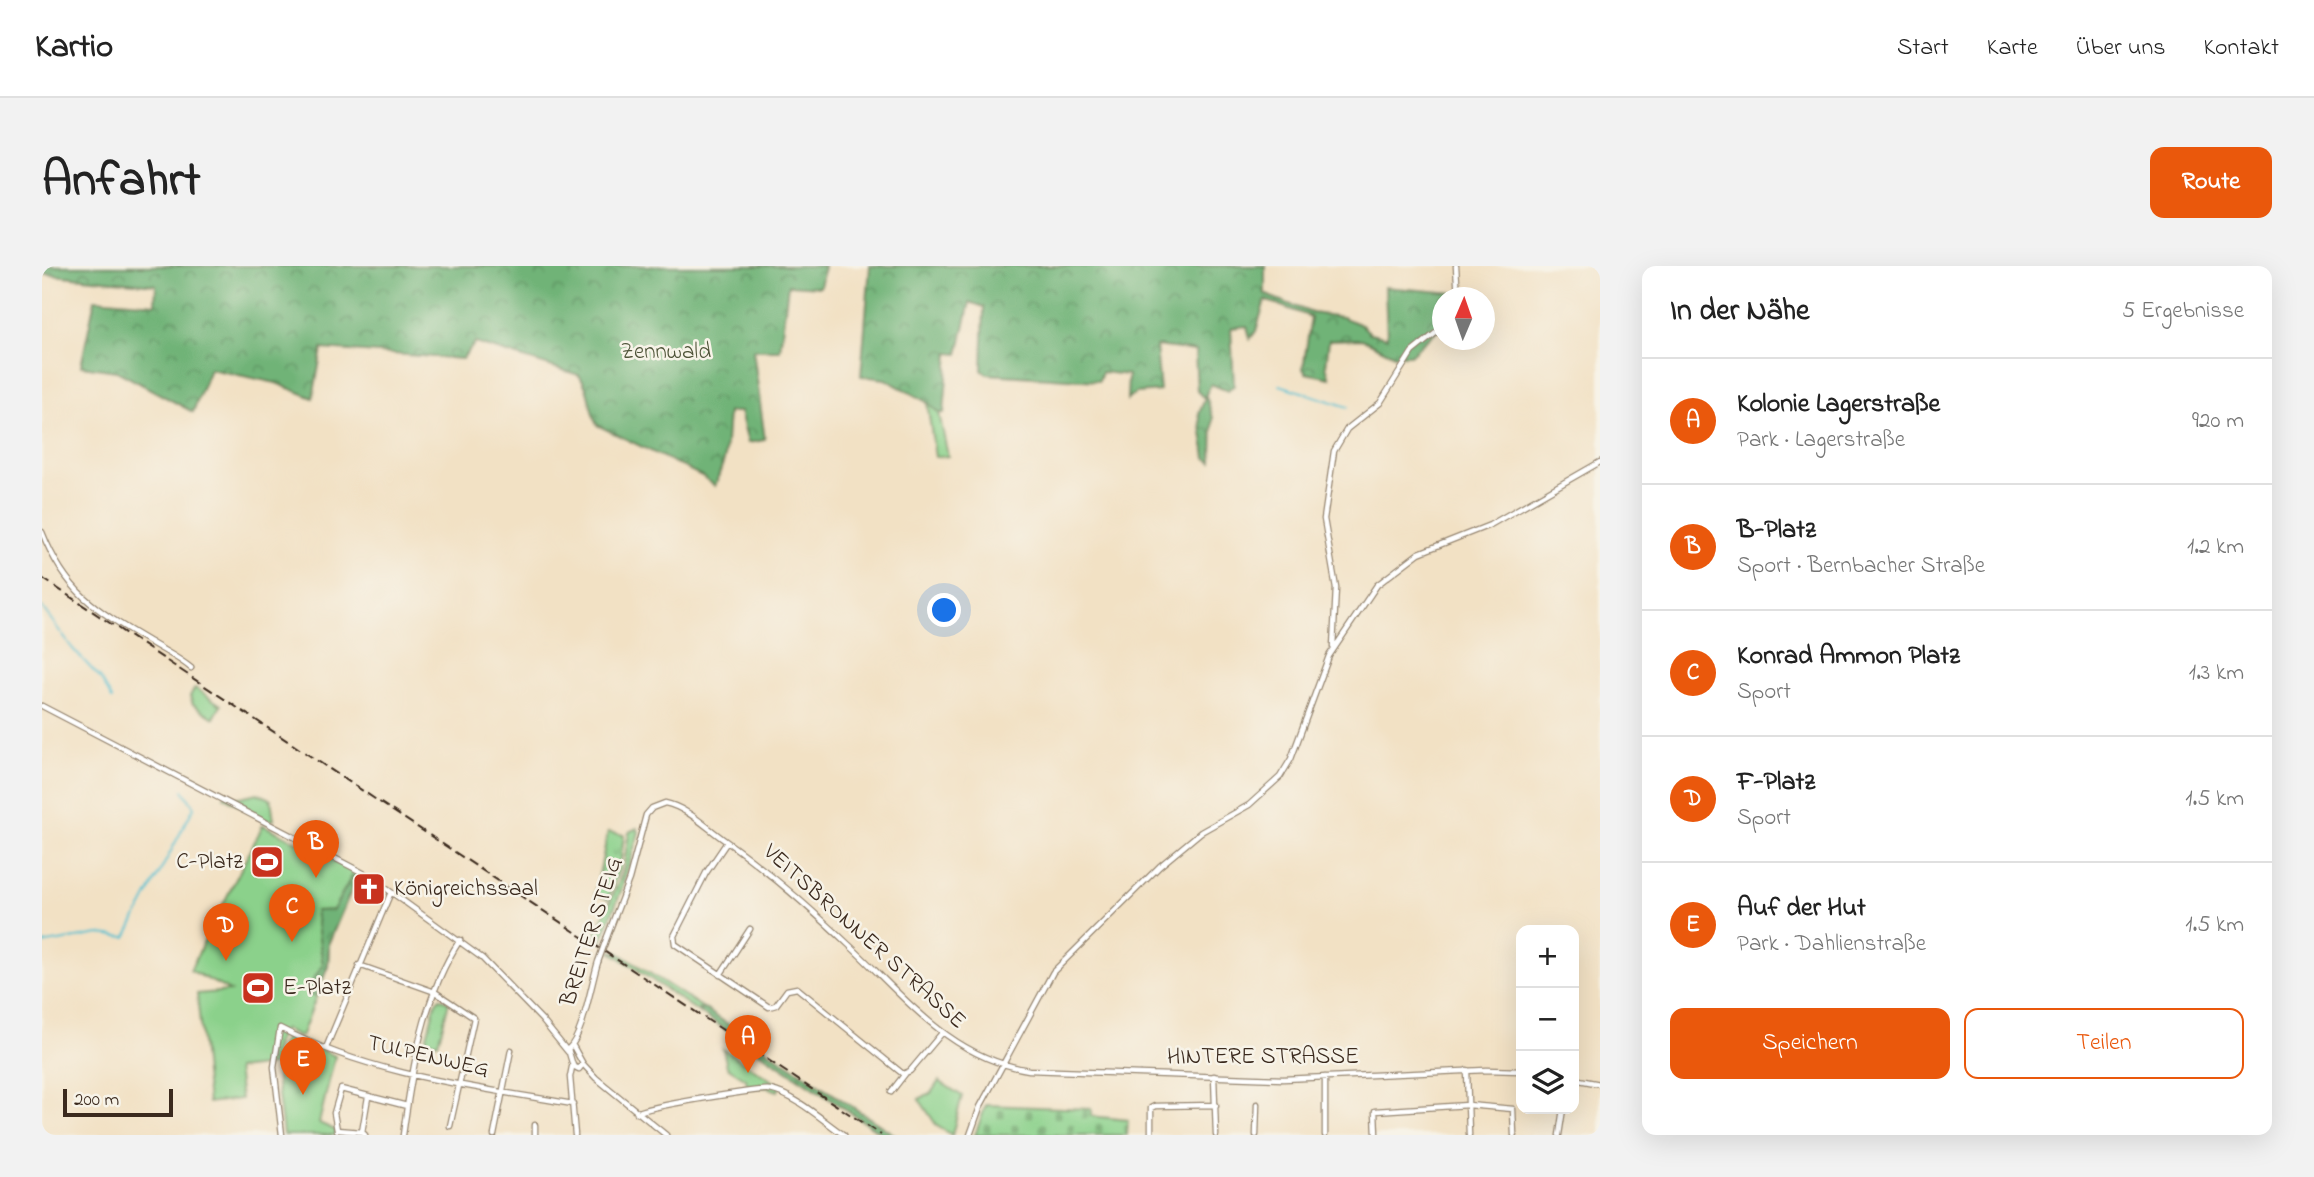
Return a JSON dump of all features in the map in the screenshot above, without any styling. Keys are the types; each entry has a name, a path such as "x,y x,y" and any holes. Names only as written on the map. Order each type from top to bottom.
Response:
{"street":[{"path":"1455,266 1457,287"},
{"path":"1334,648 1336,588 1324,519 1331,458 1340,437 1380,403 1412,352 1432,337"},
{"path":"971,1135 979,1107 1004,1065 1040,991 1053,972 1160,866 1201,832 1249,805 1280,777 1291,758 1334,648 1377,586 1404,562 1490,525 1600,463"},
{"path":"42,531 77,594 142,637 177,656 191,668"},
{"path":"42,706 346,864 460,940 506,981 558,1040 572,1048 578,1067 572,1084 575,1135"},
{"name":"VEITSBRONNER STRASSE","path":"643,828 649,811 665,803 681,809 727,842 823,920 942,1033 978,1056 1004,1065"},
{"name":"BREITER STEIG","path":"572,1048 598,962 629,879 643,828"},
{"path":"727,842 706,873 673,940 769,1007 776,1005 787,990 797,988 905,1074"},
{"path":"326,1048 391,892"},
{"path":"720,975 750,929"},
{"path":"403,1135 414,1074 435,992 444,966 460,940"},
{"path":"359,965 435,992 461,1007 475,1022 450,1126"},
{"name":"TULPENWEG","path":"282,1135 274,1067 280,1028 326,1048 414,1074 573,1104"},
{"path":"891,1092 942,1033"},
{"path":"572,1048 578,1067 596,1078 666,1135"},
{"path":"494,1135 511,1050"},
{"name":"HINTERE STRASSE","path":"1004,1065 1029,1070 1214,1076 1325,1077 1467,1070 1516,1071"},
{"path":"1467,1070 1469,1135"},
{"path":"1214,1076 1216,1135"},
{"path":"1325,1077 1325,1135"},
{"path":"1579,1080 1600,1084"},
{"path":"368,1097 363,1133 337,1130 334,1113 341,1089 407,1106"},
{"path":"637,1113 648,1106 669,1102 771,1090 844,1135"},
{"path":"1256,1104 1256,1135"},
{"path":"1157,1135 1151,1135 1151,1108 1216,1105"},
{"path":"1376,1135 1375,1111 1468,1105 1513,1110 1514,1135"},
{"path":"1559,1135 1562,1114"},
{"path":"535,1125 535,1135"},
{"path":"832,1135 836,1129"}],"green space":[{"name":"Zennwald","path":"42,266 824,266 820,287 788,285 780,350 753,350 765,440 748,443 740,412 728,412 725,457 715,486 702,476 597,425 579,375 475,343 462,359 322,349 313,398 276,383 210,369 193,412 117,371 81,366 95,299 155,304 156,285 42,274"},
{"path":"870,266 1265,266 1265,294 1312,313 1342,317 1362,325 1370,333 1387,337 1385,287 1432,291 1432,335 1410,355 1394,355 1362,339 1329,340 1326,366 1330,378 1306,373 1303,369 1311,317 1265,300 1256,331 1250,339 1247,326 1231,328 1234,385 1228,391 1211,384 1204,398 1197,391 1195,351 1156,346 1160,391 1136,393 1127,400 1128,375 1102,372 1099,381 987,374 982,370 984,307 970,302 958,354 949,353 944,413 939,413 927,402 885,379 861,376"},
{"path":"1206,396 1213,418 1212,462 1206,458 1199,413"},
{"path":"927,402 939,413 948,456 935,457"},
{"path":"195,688 221,705 214,718 193,704 190,696"},
{"path":"257,793 271,799 274,820 266,820 224,797 226,794 236,798"},
{"path":"263,825 358,873 329,942 328,966 301,1037 284,1029 276,1044 272,1065 237,1069 241,1099 208,1103 197,994 230,991 190,970"},
{"path":"637,828 639,832 621,891 601,941 595,936 623,872 629,832"},
{"path":"608,832 624,835 620,867 608,899 595,894"},
{"path":"358,875 329,942 328,966 316,995 309,996 312,990 309,986 323,965 315,911 333,910 352,876"},
{"path":"610,951 617,952 705,1009 696,1010"},
{"path":"440,998 449,1002 438,1043 426,1040 436,1002"},
{"path":"705,1009 895,1135 884,1135 696,1010"},
{"path":"287,1035 335,1056 319,1123 335,1130 335,1135 283,1135 277,1070 278,1058"},
{"path":"723,1049 780,1086 778,1091 767,1087 748,1088 746,1079 727,1067"},
{"path":"939,1081 962,1096 952,1135 937,1126 919,1099 931,1093"},
{"path":"986,1105 1091,1109 1091,1116 1128,1120 1127,1135 975,1135"}],"waterway":[{"path":"1280,385 1348,407"},
{"path":"42,607 72,648 101,679 112,699"},
{"path":"42,944 99,934 126,937 194,807 183,790"}],"railway":[{"path":"42,578 881,1135"}],"place":[{"name":"C-Platz","path":"267,862"},
{"name":"B-Platz","path":"316,878"},
{"name":"Königreichssaal","path":"369,889"},
{"name":"Konrad Ammon Platz","path":"292,942"},
{"name":"F-Platz","path":"226,961"},
{"name":"E-Platz","path":"258,988"},
{"name":"Kolonie Lagerstraße","path":"748,1073"},
{"name":"Auf der Hut","path":"303,1095"}]}
